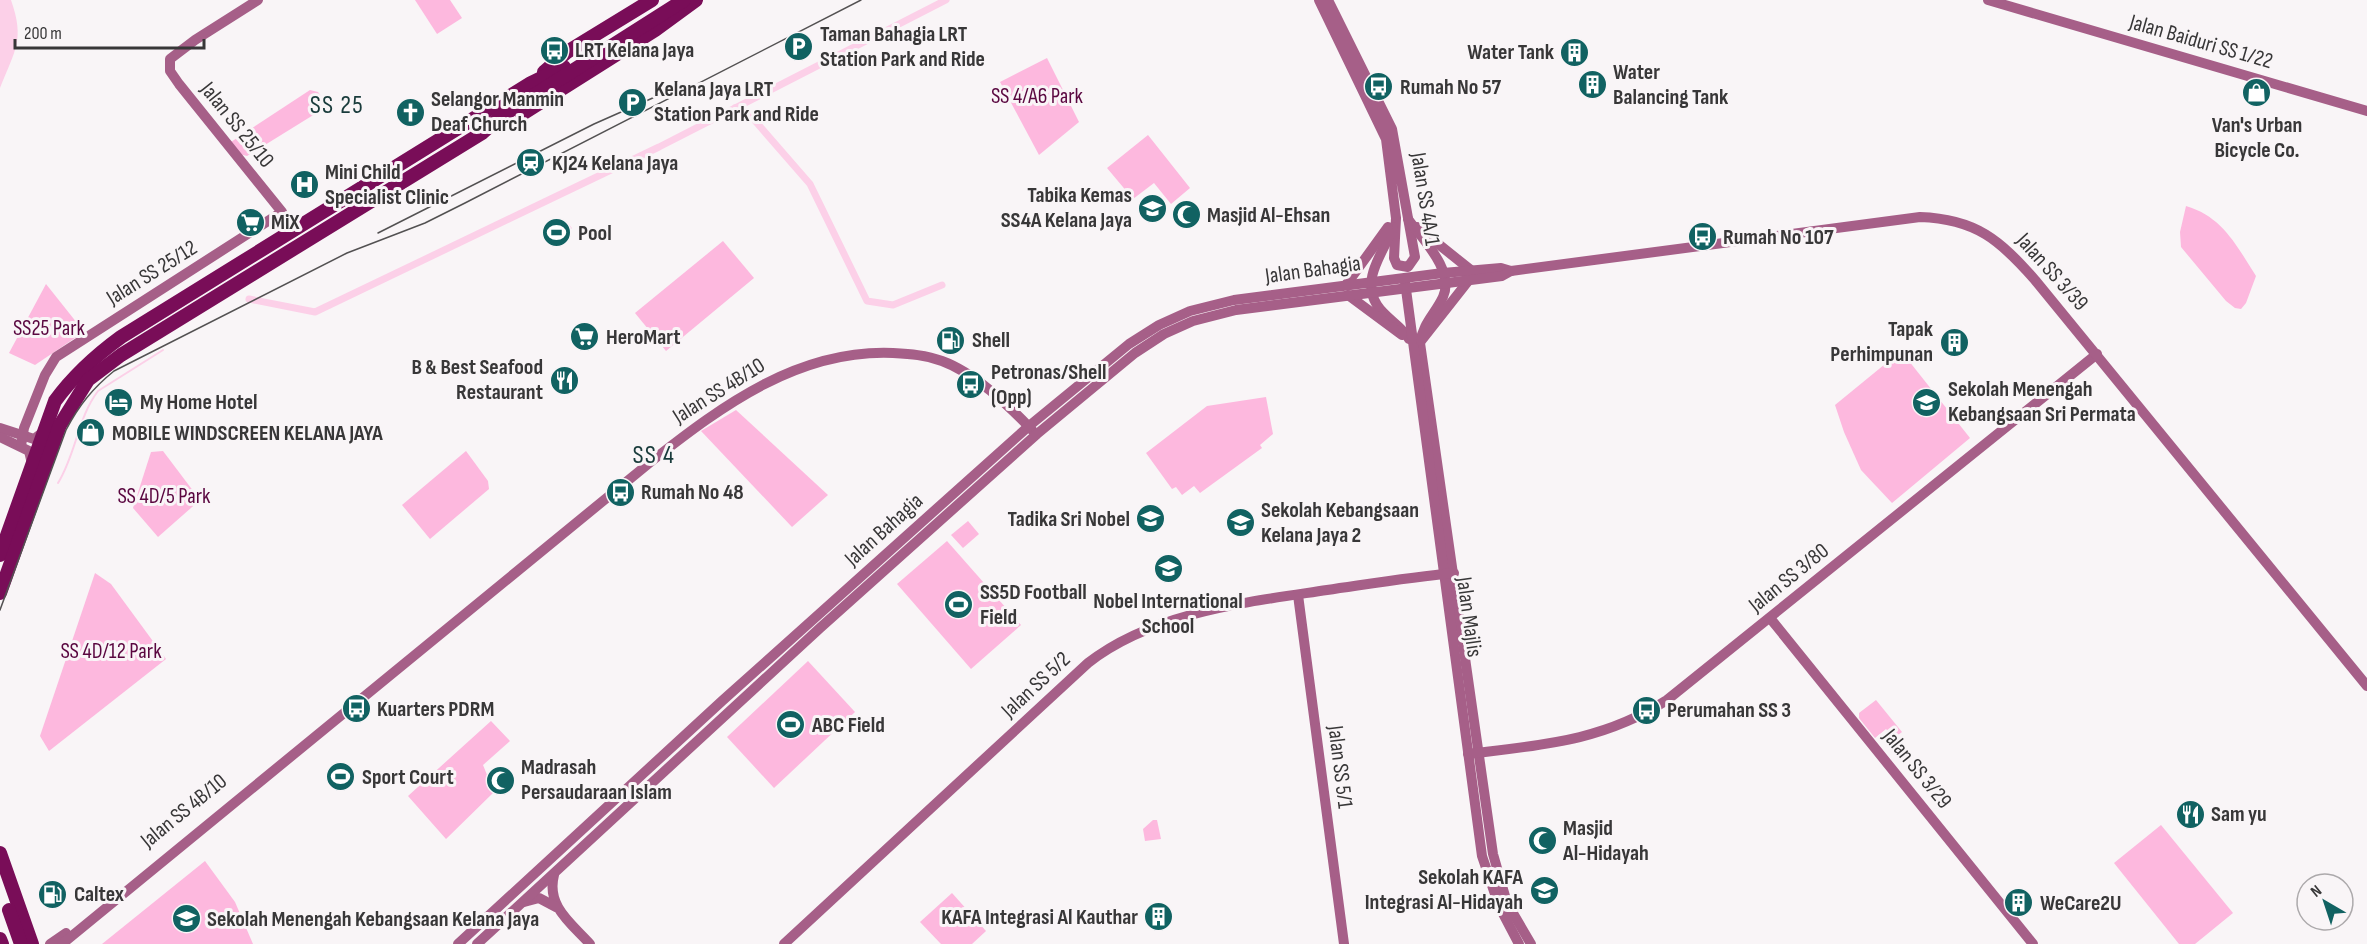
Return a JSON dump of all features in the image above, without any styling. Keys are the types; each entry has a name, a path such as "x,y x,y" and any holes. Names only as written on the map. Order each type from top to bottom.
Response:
{"highway":[{"path":"531,83 567,52 652,0"},
{"path":"0,553 54,401 70,380 94,356 121,337 531,83 556,72 668,0"},
{"path":"0,593 60,425 88,380 121,355 482,133 500,117 684,0"},
{"path":"482,133 505,124 546,99 655,30 696,0"},
{"path":"0,853 24,926 34,944"},
{"path":"0,882 21,944"},
{"path":"0,912 11,944"},
{"path":"0,939 2,944"}],"street":[{"name":"Jalan SS 25/10","path":"258,0 195,40 170,59 170,71 282,212"},
{"name":"Jalan SS 4A/1","path":"1319,0 1384,133 1396,218 1394,258 1397,265 1403,268 1414,262 1415,257 1392,129 1328,0"},
{"name":"Jalan Baiduri SS 1/22","path":"1989,0 2367,111"},
{"name":"Jalan SS 25/12","path":"22,442 24,428 45,375 56,357 282,212"},
{"name":"Jalan SS 3/39","path":"1405,283 1470,275 1501,268 1511,271 1920,217 1949,220 1981,230 2005,246 2097,354 2367,686"},
{"path":"1396,218 1390,237 1377,259 1372,287 1377,305 1415,343"},
{"path":"1396,218 1347,290 1415,343"},
{"path":"1408,219 1470,275 1415,343"},
{"path":"1408,219 1440,263 1444,278 1444,295 1422,327 1415,343"},
{"name":"Jalan Bahagia","path":"458,944 762,665 1129,344 1159,325 1190,311 1234,300 1405,283"},
{"name":"Jalan Majlis","path":"1405,283 1473,753 1482,856 1499,906 1519,944"},
{"name":"Jalan SS 4B/10","path":"62,944 344,710 704,420 794,369 832,358 872,352 919,355 957,368 1033,430"},
{"name":"Jalan SS 3/80","path":"1473,753 1563,743 1631,722 1667,700 2097,354"},
{"path":"0,428 22,442 29,451 32,464"},
{"name":"Jalan Bahagia","path":"477,944 1033,430"},
{"path":"0,437 22,442 34,440 42,433"},
{"name":"Jalan SS 5/2","path":"784,944 1102,652 1130,636 1182,619 1245,603 1448,574"},
{"name":"Jalan SS 5/1","path":"1298,595 1344,944"},
{"name":"Jalan SS 3/29","path":"1770,618 2033,944"},
{"path":"762,665 770,674"},
{"name":"Jalan SS 4B/10","path":"50,944 337,713 344,710"},
{"name":"Jalan Majlis","path":"1473,753 1498,875 1508,903 1531,944"},
{"path":"597,817 591,825 592,830 597,831 606,825"},
{"path":"574,838 586,831 590,834 583,847"},
{"path":"554,874 551,894 556,907"},
{"path":"521,904 539,898 556,907 590,944"}],"green space":[{"path":"415,0 450,0 462,18 437,34"},
{"name":"SS 4/A6 Park","path":"1047,58 1079,122 1039,155 1000,82"},
{"path":"310,90 318,92 325,101 323,109 247,156 239,154 231,142"},
{"path":"1148,135 1190,188 1171,204 1154,183 1133,199 1107,168"},
{"path":"2186,206 2210,217 2219,225 2235,243 2256,276 2246,303 2241,309 2235,308 2226,301 2181,247 2180,232"},
{"path":"723,241 754,278 666,351 635,313"},
{"name":"SS25 Park","path":"46,284 81,328 78,336 35,365 9,353"},
{"path":"1901,351 1970,438 1892,503 1861,470 1835,405"},
{"path":"1266,397 1273,434 1260,445 1262,448 1200,493 1194,486 1182,495 1176,487 1172,489 1146,453 1207,406"},
{"path":"736,410 828,495 792,527 701,431"},
{"name":"SS 4D/5 Park","path":"163,451 200,500 158,537 133,508 151,452"},
{"path":"466,451 488,481 489,489 430,539 402,505"},
{"path":"968,521 979,534 963,548 951,535"},
{"name":"SS5D Football Field","path":"947,541 1021,625 971,669 897,584"},
{"name":"SS 4D/12 Park","path":"95,573 111,584 166,659 49,751 40,736"},
{"name":"ABC Field","path":"808,661 855,712 774,788 727,737"},
{"path":"1876,700 1902,732 1894,738 1886,729 1875,738 1859,718 1859,713"},
{"path":"491,721 510,741 483,765 494,792 446,839 408,796"},
{"path":"1153,820 1157,820 1161,839 1145,841 1143,829"},
{"path":"2161,825 2233,913 2195,944 2179,944 2114,863"},
{"name":"Sekolah Menengah Kebangsaan Kelana Jaya","path":"205,861 235,902 253,944 102,944"},
{"path":"952,893 986,931 972,944 941,944 920,922"}],"shaded area":[{"path":"0,0 11,0 18,35 14,54 0,88"},
{"name":"Pool","path":"566,221 572,228 556,245 546,233 550,230 552,232"}],"waterway":[{"path":"249,299 315,312 659,147 946,0"},
{"path":"735,108 750,115 810,184 867,301 893,305 942,285"},
{"path":"58,483 86,412 98,391 163,350"}],"tram line":[{"path":"0,610 66,430 87,398 114,371 347,253 425,223 861,0"},
{"path":"378,233 594,124 664,93"}],"place":[{"name":"Taman Bahagia LRT Station Park and Ride","path":"799,47"},
{"name":"LRT Kelana Jaya","path":"554,50"},
{"name":"Water Tank","path":"1575,52"},
{"name":"Water Balancing Tank","path":"1592,85"},
{"name":"Rumah No 57","path":"1379,87"},
{"name":"Van's Urban Bicycle Co.","path":"2257,93"},
{"name":"Kelana Jaya LRT Station Park and Ride","path":"633,102"},
{"name":"Selangor Manmin Deaf Church","path":"410,112"},
{"name":"KJ24 Kelana Jaya","path":"531,163"},
{"name":"Mini Child Specialist Clinic","path":"304,185"},
{"name":"Tabika Kemas SS4A Kelana Jaya","path":"1153,208"},
{"name":"Masjid Al-Ehsan","path":"1186,215"},
{"name":"MiX","path":"250,222"},
{"name":"Pool","path":"557,233"},
{"name":"Rumah No 107","path":"1702,237"},
{"name":"HeroMart","path":"585,337"},
{"name":"Shell","path":"951,340"},
{"name":"Tapak Perhimpunan","path":"1954,342"},
{"name":"B & Best Seafood Restaurant","path":"564,380"},
{"name":"Petronas/Shell (Opp)","path":"970,385"},
{"name":"My Home Hotel","path":"119,402"},
{"name":"Sekolah Menengah Kebangsaan Sri Permata","path":"1927,402"},
{"name":"MOBILE WINDSCREEN KELANA JAYA","path":"91,433"},
{"name":"Rumah No 48","path":"620,492"},
{"name":"Tadika Sri Nobel","path":"1151,519"},
{"name":"Sekolah Kebangsaan Kelana Jaya 2","path":"1240,523"},
{"name":"Nobel International School","path":"1168,569"},
{"name":"SS5D Football Field","path":"959,605"},
{"name":"Kuarters PDRM","path":"356,709"},
{"name":"Perumahan SS 3","path":"1646,710"},
{"name":"ABC Field","path":"791,725"},
{"name":"Sport Court","path":"341,777"},
{"name":"Madrasah Persaudaraan Islam","path":"500,780"},
{"name":"Sam yu","path":"2190,814"},
{"name":"Masjid Al-Hidayah","path":"1542,841"},
{"name":"Sekolah KAFA Integrasi Al-Hidayah","path":"1544,890"},
{"name":"Caltex","path":"53,894"},
{"name":"WeCare2U","path":"2019,903"},
{"name":"KAFA Integrasi Al Kauthar","path":"1159,917"},
{"name":"Sekolah Menengah Kebangsaan Kelana Jaya","path":"186,919"}],"district":[{"name":"SS 25","path":"337,105"},
{"name":"SS 4","path":"654,455"}]}
